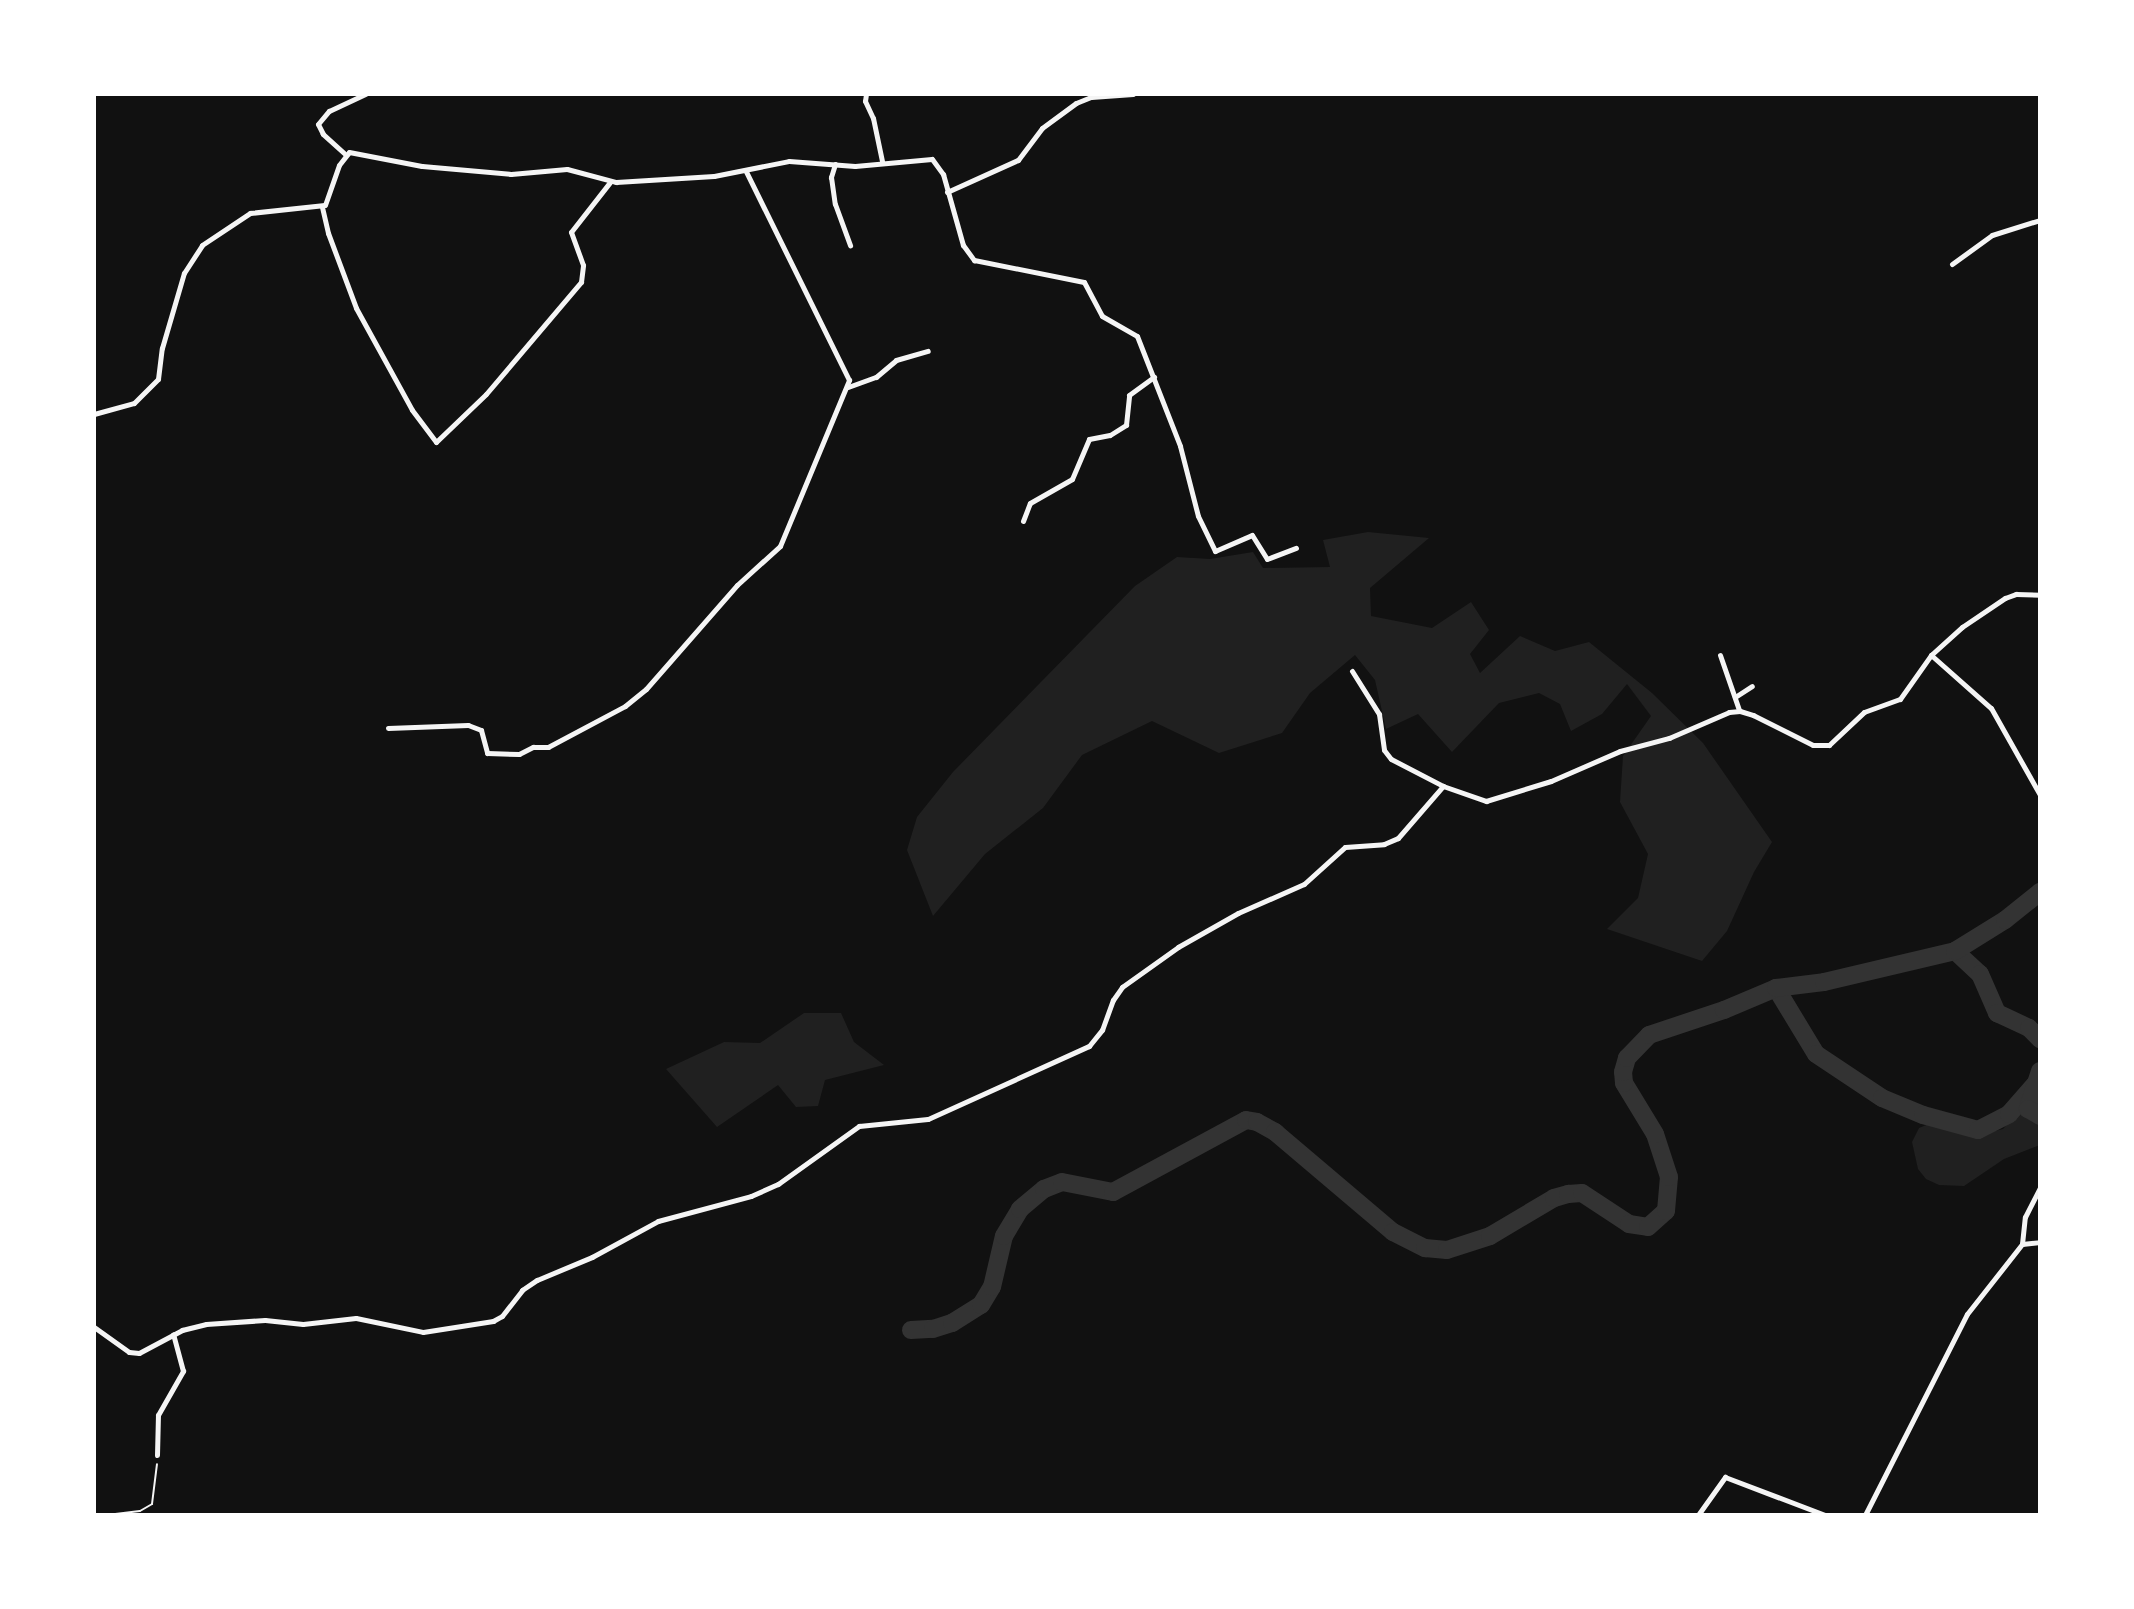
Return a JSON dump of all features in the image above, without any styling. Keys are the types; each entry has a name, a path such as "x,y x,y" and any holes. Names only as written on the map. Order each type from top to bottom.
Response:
{"street":[{"path":"345,154 323,134 318,124 329,111 365,94"},
{"path":"866,94 865,101 873,118 882,161"},
{"path":"947,192 1018,160 1042,128 1076,103 1091,97 1133,94"},
{"path":"345,154 359,151 422,166 511,174 567,169 610,181 714,176 789,161 855,166 882,161 932,159 940,167 963,245 974,260 1084,282 1102,316 1137,336 1180,446 1191,496 1215,551 1252,535 1267,559 1296,548"},
{"path":"94,414 134,403 158,379 162,348 184,273 202,245 250,213 322,206 331,197 345,154"},
{"path":"835,164 832,190 850,245"},
{"path":"388,728 468,725 481,730 487,753 519,754 533,747 548,747 625,706 646,689 737,585 780,546 848,387 840,358 745,170"},
{"path":"322,206 328,233 356,308 412,410 436,442 486,394 581,282 583,265 571,232 610,181"},
{"path":"1952,264 1992,235 2040,220"},
{"path":"848,387 876,377 896,360 928,351"},
{"path":"1023,521 1030,503 1072,479 1089,439 1110,435 1126,425 1129,395 1154,377"},
{"path":"1352,671 1379,714 1384,750 1397,763 1479,800 1495,799 1740,711 1813,745 1829,745 1864,712 1900,699 1931,655 1956,632 2005,598 2016,594 2040,595"},
{"path":"1720,655 1740,711"},
{"path":"1931,655 1991,708 2040,795"},
{"path":"1735,697 1752,686"},
{"path":"94,1327 132,1353 144,1352 173,1334 194,1326 265,1320 303,1324 356,1318 412,1332 493,1321 502,1316 522,1290 537,1280 592,1257 658,1221 751,1196 778,1184 859,1126 928,1119 1089,1046 1102,1030 1113,1000 1122,987 1178,947 1226,920 1304,884 1345,847 1384,844 1398,838 1443,786"},
{"path":"1865,1515 1967,1314 2022,1244 2025,1217 2040,1188"},
{"path":"2022,1244 2040,1242"},
{"path":"157,1455 158,1415 183,1371 173,1334"},
{"path":"1698,1515 1725,1477 1825,1515"}],"path":[{"path":"107,1515 140,1511 152,1504 157,1455"}],"shaded area":[{"path":"1368,532 1429,538 1370,588 1371,616 1432,628 1471,602 1489,630 1470,654 1480,673 1520,636 1555,651 1589,642 1652,693 1703,743 1772,842 1754,872 1727,931 1702,961 1607,929 1638,898 1648,854 1620,802 1623,756 1651,716 1627,684 1602,714 1571,731 1560,704 1539,693 1499,703 1452,752 1418,714 1386,729 1375,680 1355,655 1310,693 1282,733 1219,753 1152,721 1082,755 1043,808 985,854 933,916 907,850 917,817 953,772 1135,586 1177,557 1210,559 1253,552 1263,568 1330,567 1323,540"},
{"path":"804,1013 841,1013 854,1042 884,1065 825,1080 818,1106 796,1107 778,1085 717,1127 666,1069 724,1042 760,1043"},
{"path":"2040,1099 2040,1145 2004,1159 1964,1186 1939,1185 1926,1179 1918,1169 1912,1142 1919,1128 1931,1123 1979,1135 2003,1129 2021,1110"}],"waterway":[{"path":"911,1330 933,1329 952,1323 981,1305 992,1287 1004,1236 1020,1209 1044,1189 1062,1182 1113,1192 1246,1120 1275,1132 1393,1232 1425,1248 1447,1250 1490,1236 1554,1198 1568,1194 1582,1193 1629,1224 1648,1227 1666,1211 1669,1177 1655,1134 1624,1083 1623,1072 1627,1058 1649,1035 1724,1010 1776,988 1824,982 1955,951 2005,920 2040,892"},
{"path":"1955,951 1980,974 1997,1013 2029,1028 2040,1039"},
{"path":"1776,988 1816,1054 1882,1098 1923,1115 1978,1130 2009,1114 2035,1084"},
{"path":"2040,1071 2028,1109 2040,1116"}]}
